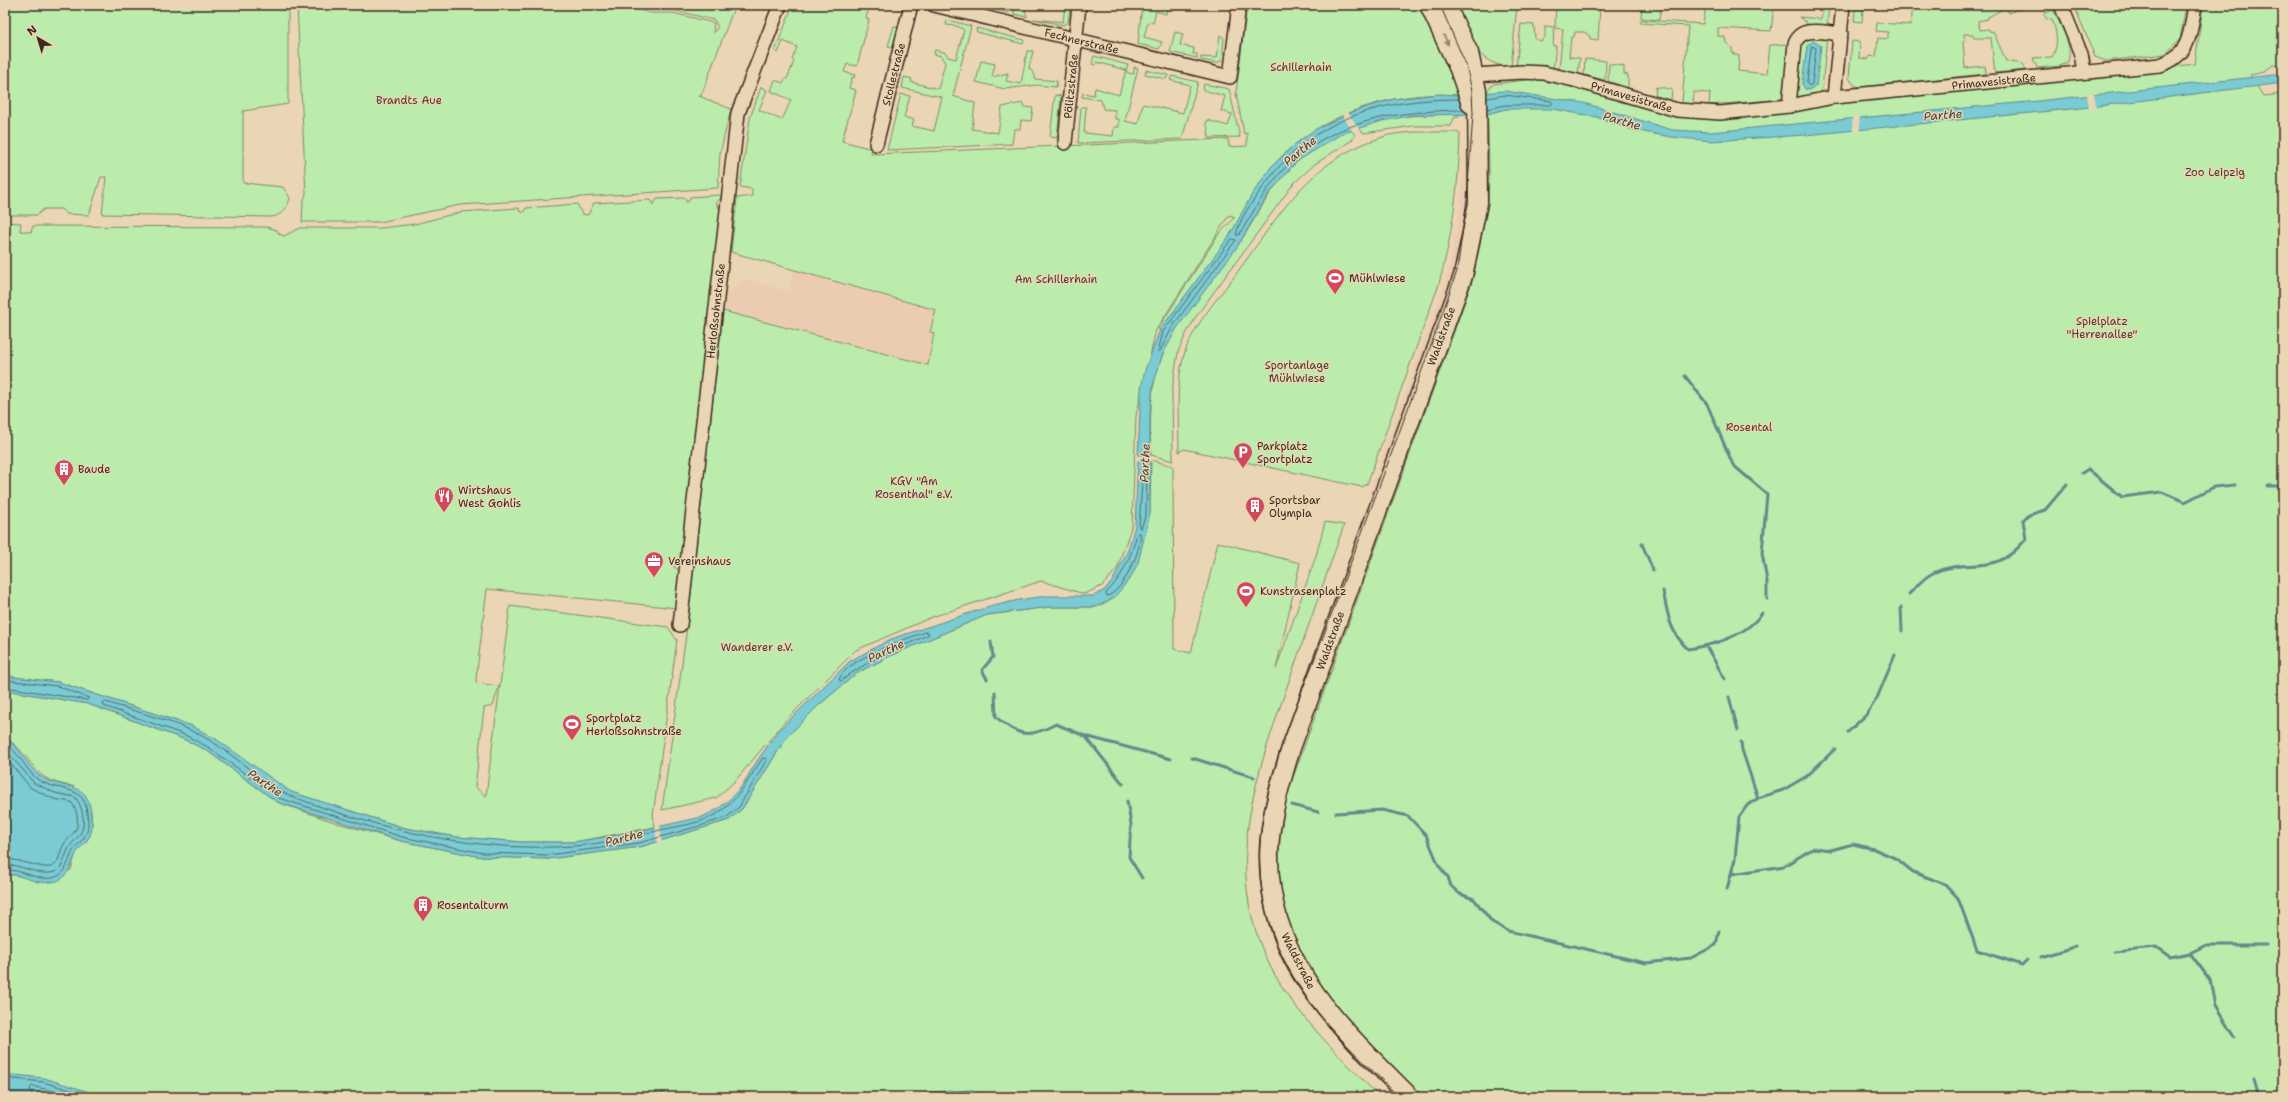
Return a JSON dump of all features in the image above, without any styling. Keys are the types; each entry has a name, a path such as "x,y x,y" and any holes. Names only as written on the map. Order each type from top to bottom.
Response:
{"main road":[{"path":"1429,5 1473,86"},
{"path":"1446,5 1469,53 1473,86"},
{"name":"Waldstraße","path":"1410,1097 1339,1025 1320,1002 1304,978 1283,933 1274,905 1269,852 1278,791 1291,748 1463,276 1478,203 1479,167 1477,120 1473,86"}],"street":[{"name":"Herloßsohnstraße","path":"680,625 738,113 780,5"},
{"name":"Stollestraße","path":"876,144 911,5"},
{"name":"Fechnerstraße","path":"934,5 1230,77 1239,5"},
{"name":"Pölitzstraße","path":"1065,143 1074,40 1079,5"},
{"path":"1834,97 1843,5"},
{"path":"2061,5 2081,54 2084,71"},
{"name":"Primavesistraße","path":"1473,86 1522,72 1544,73 1574,80 1677,110 1720,113 1789,106 1834,97 2084,71 2160,66 2173,61 2189,41 2195,5"},
{"path":"1789,106 1795,43 1797,38 1807,32 1840,34"}],"shaded area":[{"path":"1465,145 1473,147 1472,181 1462,254 1376,503 1367,499 1449,272 1461,200"},
{"path":"794,270 936,310 930,331 934,333 928,365 723,311 724,290 735,289 742,279 789,291"}],"green space":[{"path":"5,5 288,5 288,104 243,111 243,183 283,187 290,198 286,208 278,215 271,217 102,214 106,177 101,177 89,215 67,214 61,209 44,209 37,215 5,215"},
{"name":"Brandts Aue","path":"297,5 637,5 640,10 651,13 673,13 714,23 713,33 718,27 714,20 668,9 653,9 647,5 735,5 701,96 699,96 731,109 720,153 718,188 460,205 380,222 302,222 303,202 306,194"},
{"path":"793,5 870,5 866,18 869,20 857,66 847,64 844,72 855,75 854,78 852,77 849,88 856,90 842,141 872,149 871,154 1228,139 1229,147 1247,146 1247,133 1244,134 1236,93 1247,5 1423,5 1460,91 1457,95 1406,97 1380,102 1355,110 1331,121 1309,134 1289,150 1271,168 1254,192 1222,247 1160,330 1158,329 1218,235 1235,217 1229,215 1156,330 1136,416 1132,525 1117,569 1102,586 1084,594 1041,581 932,617 856,650 787,719 735,781 716,798 662,810 687,627 723,311 928,365 934,333 930,332 936,310 731,252 737,198 752,196 752,189 740,187 750,118 761,87 767,90 759,110 782,120 791,100 771,91 775,80 783,83 785,79 787,79 794,62 792,60 797,47 783,41 778,53 775,51"},
{"path":"987,5 1010,8 1009,13 986,7"},
{"path":"1015,5 1024,5 1027,17 1014,14"},
{"path":"1065,5 1070,6 1068,22 1063,25 1033,19 1063,22"},
{"path":"1142,5 1168,5 1166,14 1156,11 1153,23 1148,22 1144,37 1162,42 1159,49 1138,44"},
{"path":"1454,5 1461,5 1463,8 1469,5 1517,5 1511,67 1498,65 1480,54 1469,37"},
{"path":"1556,5 1600,5 1598,40 1590,39 1590,36 1584,32 1575,32 1574,37 1571,37 1569,57 1580,58 1578,74 1559,70 1563,29 1554,28 1553,46 1556,46 1553,69 1516,67 1521,24 1534,25 1535,39 1541,41 1545,37 1545,26 1555,27"},
{"path":"1642,5 1661,5 1659,20 1641,18"},
{"path":"1706,5 1774,5 1771,31 1718,28 1718,36 1725,37 1726,43 1732,48 1732,53 1739,56 1738,71 1767,74 1770,45 1791,44 1786,99 1709,105 1710,93 1694,92 1693,105 1682,103 1688,26 1640,23 1641,20 1703,24"},
{"path":"1823,5 1829,5 1827,27 1807,25 1807,23 1799,17 1821,19"},
{"path":"1913,5 2004,5 2005,8 1988,17 1988,19 1978,21 1980,30 1989,29 1990,32 1993,31 2006,61 2023,64 2026,70 1995,73 1991,38 1974,38 1973,34 1964,34 1965,41 1963,42 1965,68 1985,66 1986,74 1859,87 1854,85 1849,78 1852,41 1860,42 1859,58 1869,59 1869,56 1876,57 1878,38 1888,39 1888,32 1876,31 1877,23 1911,25"},
{"path":"2011,5 2028,5 2009,13 2006,7"},
{"path":"2074,5 2186,5 2180,39 2165,54 2106,61 2095,57"},
{"name":"Rosental","path":"2203,5 2283,5 2283,65 2273,65 2264,72 2250,75 2263,96 2283,94 2283,1097 1423,1097 1346,1017 1324,988 1304,957 1290,924 1281,889 1279,851 1287,794 1473,279 1488,204 1489,167 1487,91 1493,84 1534,79 1590,88 1676,117 1724,118 1848,102 2195,64"},
{"path":"1855,9 1863,9 1862,22 1854,21"},
{"path":"2053,10 2066,36 2069,57 2067,63 2060,66 2037,68 2033,58 2052,57 2056,48 2054,24 2052,20 2047,19 2043,14"},
{"path":"947,20 971,26 953,96 975,103 972,129 998,133 1002,107 1023,103 1023,107 1033,108 1031,121 1021,120 1020,129 1014,129 1012,144 887,150 901,94 910,96 904,117 914,120 912,126 934,131 942,97 902,88 904,77 912,79 911,82 938,89 945,63 941,56 934,54 935,50 946,53 948,57 956,59 964,30 957,26 946,25"},
{"path":"894,26 898,27 893,47 888,46"},
{"path":"976,28 1024,40 1023,44 977,32"},
{"path":"1175,32 1183,34 1180,45 1194,48 1193,54 1197,54 1197,58 1170,52"},
{"path":"1220,35 1224,38 1222,60 1217,63 1201,60 1201,57 1217,58"},
{"path":"1827,36 1822,89 1816,95 1794,98 1800,43 1803,39"},
{"path":"1027,51 1033,51 1029,68 1035,75 1035,79 1057,81 1056,87 1036,85 1005,89 976,82 981,61 995,64 992,77 1008,73 1006,81 1021,84"},
{"path":"1094,56 1128,65 1126,70 1096,62 1095,65 1092,64"},
{"path":"1585,59 1606,61 1605,80 1584,75"},
{"path":"1609,64 1624,66 1624,74 1628,75 1628,88 1608,81"},
{"path":"1134,67 1138,68 1125,121 1138,124 1143,104 1183,113 1190,85 1170,80 1172,76 1198,82 1182,139 1078,143 1081,107 1086,107 1084,133 1113,136 1114,127 1119,127 1119,119 1115,119 1115,110 1103,109 1101,100 1082,97 1083,93 1094,95 1095,88 1119,95 1126,70 1128,73 1134,74"},
{"path":"1146,70 1168,75 1166,79 1145,74"},
{"path":"1204,84 1229,89 1240,137 1209,138 1208,128 1206,125 1207,120 1228,126 1232,114 1221,111 1225,96 1203,90"},
{"path":"1656,87 1672,89 1671,100 1655,97"},
{"path":"1055,95 1061,96 1057,138 1050,137"},
{"path":"1458,114 1459,117 1454,118 1451,126 1414,126 1364,133 1359,129 1380,120 1393,118 1421,115"},
{"path":"1352,130 1355,136 1352,140 1315,164 1294,183 1197,315 1178,352 1172,390 1173,461 1151,455 1151,405 1155,380 1162,356 1177,327 1236,248 1271,192 1287,171 1316,147 1330,139"},
{"name":"Sportanlage Mühlwiese","path":"1456,132 1460,134 1454,211 1438,287 1367,484 1362,487 1184,449 1179,452 1179,379 1188,344 1193,333 1267,231 1298,192 1315,175 1335,160 1357,147 1387,136 1399,133"},
{"path":"719,195 722,197 716,203 721,211 681,558 675,561 674,567 680,571 677,608 487,589 476,679 476,683 499,686 493,706 484,708 475,787 486,796 510,606 668,627 677,640 653,815 655,827 574,842 523,842 457,837 405,828 291,792 192,726 58,682 5,676 5,222 21,223 20,231 31,232 33,226 266,227 277,230 279,234 284,236 300,228 381,228 415,224 461,212 519,208 520,212 524,212 526,208 577,204 582,214 588,215 594,203 650,200 653,205 657,199 685,198 686,202 688,202 690,197"},
{"path":"1151,460 1173,466 1174,649 1191,653 1218,542 1300,563 1276,669 1316,556 1325,522 1344,525 1278,714 1256,785 1249,821 1246,857 1247,893 1255,929 1270,966 1281,985 1320,1035 1379,1097 5,1097 5,874 24,876 38,882 71,870 76,852 89,837 92,827 91,811 73,786 48,779 34,767 15,745 5,738 5,690 88,704 183,739 206,750 277,802 334,822 401,841 482,857 548,859 640,847 729,820 742,809 786,738 819,705 857,673 894,654 987,615 1050,607 1096,607 1113,599 1150,513"}],"water":[{"path":"1813,41 1821,46 1816,86 1809,90 1805,89 1802,84 1807,46"},
{"name":"Parthe","path":"2283,74 2283,83 2082,108 1805,135 1711,141 1671,137 1633,130 1596,117 1553,109 1506,109 1487,114 1414,115 1382,121 1341,134 1296,162 1268,195 1237,247 1177,328 1162,356 1153,386 1150,414 1150,513 1138,563 1131,577 1113,599 1096,607 1050,607 987,615 894,654 857,673 819,705 786,738 742,809 729,820 640,847 548,859 482,857 401,841 277,802 206,750 183,739 88,704 5,690 5,676 58,682 192,726 216,739 291,792 405,828 457,837 523,842 574,842 635,832 702,817 718,809 730,799 741,787 779,730 850,661 891,639 985,608 1045,596 1093,596 1103,591 1112,582 1128,550 1135,526 1141,388 1145,370 1160,330 1230,235 1251,196 1271,167 1293,146 1314,130 1357,110 1394,99 1439,94 1457,95 1505,91 1584,103 1672,130 1711,132 2038,101"},
{"path":"5,738 20,751 35,772 40,776 49,781 80,791 86,796 89,804 92,824 90,835 77,852 68,872 57,881 46,883 11,874 5,874"},
{"path":"5,1074 44,1078 105,1097 31,1097 5,1093"}],"pier":[{"path":"2094,93 2096,108 2089,109 2087,94"},
{"path":"1348,112 1359,129 1353,132 1342,115"},
{"path":"1859,116 1860,131 1853,132 1852,117"},
{"path":"1137,456 1153,457 1153,461 1137,460"},
{"path":"660,824 662,843 657,844 655,825"}],"waterway":[{"path":"1685,376 1707,404 1733,465 1767,494 1762,553 1767,581 1767,599"},
{"path":"2082,473 2088,469 2122,497 2162,492 2185,502 2214,487 2235,485"},
{"path":"1909,594 1923,580 1933,573 1946,568 1992,563 2003,559 2014,552 2026,539 2023,520 2029,515 2045,510 2067,484"},
{"path":"2268,486 2279,486"},
{"path":"1642,544 1653,570"},
{"path":"1663,591 1668,615 1673,629 1688,649 1709,645 1729,638 1747,628 1762,613"},
{"path":"1901,607 1902,631"},
{"path":"987,679 982,670 993,657 991,642"},
{"path":"1706,646 1725,679"},
{"path":"1848,732 1866,715 1877,698 1895,655"},
{"path":"995,692 996,717 1004,724 1018,732 1039,732 1056,724 1085,736 1171,759"},
{"path":"1729,697 1738,730"},
{"path":"1086,737 1123,784"},
{"path":"1741,742 1742,750 1758,798"},
{"path":"1727,889 1735,859 1739,817 1746,807 1758,798 1783,790 1807,776 1835,749"},
{"path":"1192,758 1254,777"},
{"path":"1127,801 1131,824 1129,857 1142,878"},
{"path":"1292,805 1318,812"},
{"path":"1336,813 1382,810 1408,816 1426,835 1439,866 1448,877 1451,886 1460,894 1474,899 1492,922 1508,931 1646,963 1691,958 1716,945 1719,931"},
{"path":"1732,874 1784,866 1814,848 1831,850 1853,844 1874,849 1897,859 1913,872 1945,884 1958,898 1977,950 2022,965 2027,960"},
{"path":"2115,951 2156,947 2170,957 2190,953 2206,945 2266,945"},
{"path":"2041,957 2075,947"},
{"path":"2190,953 2210,980 2215,1006 2234,1037"},
{"path":"2254,1080 2259,1097"},
{"path":"919,1097 929,1093 972,1091 983,1097"},
{"path":"649,1097 663,1093 670,1097"}],"tram line":[{"path":"1399,1097 1344,1042 1310,1004 1295,983 1283,961 1268,922 1260,874 1260,842 1269,787 1283,740 1393,449 1457,271 1467,199 1473,114 1472,91 1466,65 1440,5"}],"place":[{"name":"Mühlwiese","path":"1335,295"},
{"name":"Parkplatz Sportplatz","path":"1243,469"},
{"name":"Baude","path":"64,486"},
{"name":"Wirtshaus West Gohlis","path":"444,513"},
{"name":"Sportsbar Olympia","path":"1255,523"},
{"name":"Vereinshaus","path":"654,578"},
{"name":"Kunstrasenplatz","path":"1246,608"},
{"name":"Sportplatz Herloßsohnstraße","path":"572,741"},
{"name":"Rosentalturm","path":"423,922"}],"park label":[{"name":"Schillerhain","path":"1301,67"},
{"name":"Zoo Leipzig","path":"2215,172"},
{"name":"Am Schillerhain","path":"1056,279"},
{"name":"Spielplatz \"Herrenallee\"","path":"2102,327"},
{"name":"KGV \"Am Rosenthal\" e.V.","path":"914,487"},
{"name":"Wanderer e.V.","path":"757,647"}]}
